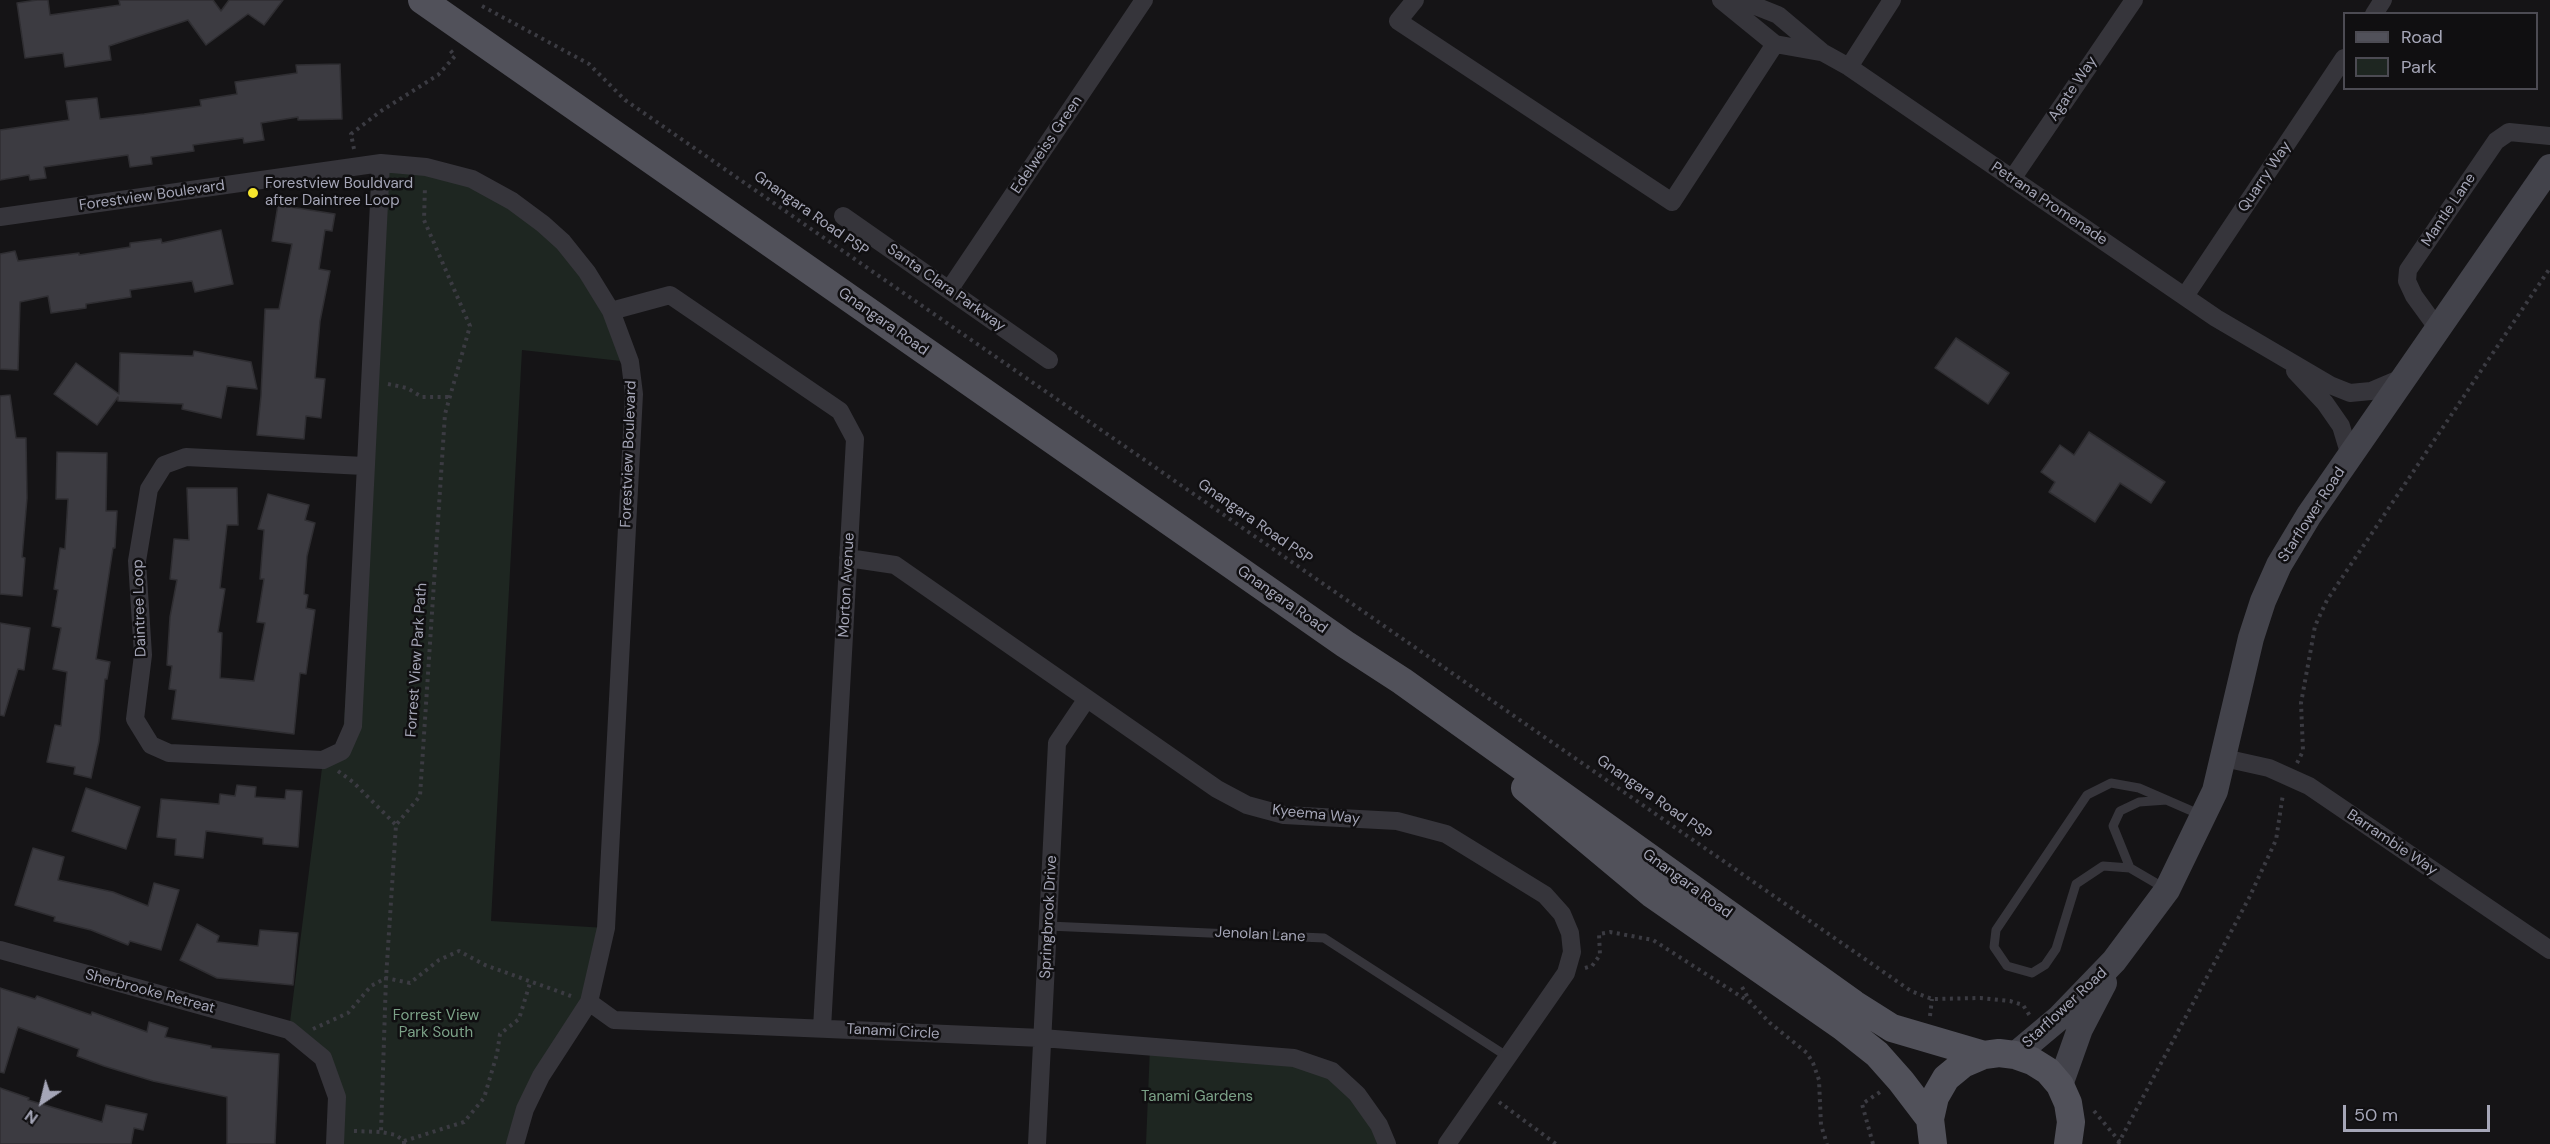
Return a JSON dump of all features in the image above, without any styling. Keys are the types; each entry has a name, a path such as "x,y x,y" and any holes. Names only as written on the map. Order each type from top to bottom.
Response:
{"main road":[{"name":"Gnangara Road","path":"422,0 1345,644 1402,681 1854,1004 1893,1028 1984,1055"},
{"name":"Starflower Road","path":"2015,1055 2059,1018 2115,961 2167,890 2215,791 2251,638 2267,592 2298,531 2550,167"},
{"name":"Gnangara Road","path":"1345,644 1405,695 1501,767 1652,894 1877,1054 1901,1081 1932,1131"},
{"name":"Starflower Road","path":"2060,1085 2080,1029 2115,961"},
{"path":"1932,1131 1935,1097 1946,1078 1963,1064 1984,1055 1999,1053 2015,1055 2032,1061 2048,1071 2060,1085 2079,1129"}],"street":[{"name":"Edelweiss Green","path":"949,290 1144,0"},
{"path":"1414,0 1398,21 1672,202 1775,44"},
{"path":"1721,0 1775,44 1822,52"},
{"path":"1740,0 1778,15 1822,52"},
{"path":"1849,67 1892,0"},
{"name":"Agate Way","path":"2012,179 2134,0"},
{"name":"Petrana Promenade","path":"1822,52 1849,67 2233,329 2330,385 2350,393 2371,391 2404,377"},
{"name":"Quarry Way","path":"2184,296 2343,59"},
{"name":"Mantle Lane","path":"2438,329 2414,296 2407,281 2409,270 2496,141 2509,132 2550,136"},
{"path":"323,760 342,751 353,726 364,466 381,163"},
{"name":"Forestview Boulevard","path":"0,218 381,163 426,167 472,179 512,201 543,224 563,242 587,272 611,311 630,362 634,394 606,928 589,1002 541,1076 525,1109 515,1144"},
{"name":"Santa Clara Parkway","path":"843,216 1049,360"},
{"name":"Morton Avenue","path":"611,311 670,295 840,411 855,439 822,1028"},
{"name":"Petrana Promenade","path":"2277,353 2341,426 2350,456"},
{"name":"Daintree Loop","path":"323,760 169,753 151,744 135,719 143,655 137,561 149,489 164,465 186,457 364,466"},
{"name":"Kyeema Way","path":"848,558 895,565 1086,700 1217,789 1247,805 1284,815 1397,821 1446,834 1545,895 1562,914 1570,933 1572,952 1566,973 1448,1144"},
{"name":"Springbrook Drive","path":"1037,1144 1057,743 1086,700"},
{"name":"Barrambie Way","path":"2224,758 2269,768 2309,786 2550,950"},
{"name":"Sherbrooke Retreat","path":"0,950 289,1030 323,1058 337,1097 335,1137"},
{"name":"Tanami Circle","path":"589,1002 614,1020 1042,1038 1294,1058 1332,1071 1357,1094 1379,1125 1387,1144"}],"lane":[{"path":"2167,890 2130,868 2103,866 2076,884 2056,949 2045,965 2032,973 2007,966 1994,946 1996,930 2087,795 2111,783 2139,788 2204,816"},
{"path":"2130,868 2113,826 2120,811 2139,802 2169,800"},
{"name":"Jenolan Lane","path":"1048,926 1324,938 1508,1058"}],"path":[{"path":"363,149 352,149 351,134 381,111 438,75 455,56 445,45 462,29 482,3"},
{"name":"Gnangara Road PSP","path":"482,3 589,64 625,100 1911,991 1932,999 1980,998 2010,1001 2023,1005 2028,1013"},
{"name":"Forrest View Park Path","path":"396,825 420,796 445,414 470,326 424,220 426,167"},
{"path":"2079,1129 2096,1114 2119,1143 2249,898 2276,840 2281,800 2303,751 2301,704 2315,626 2327,600 2550,268"},
{"path":"369,380 407,388 422,397 450,397"},
{"path":"323,760 353,782 396,825 386,978 381,1132"},
{"path":"1566,973 1592,966 1600,955 1599,934 1610,932 1653,940 1751,1003 1770,1023 1807,1053 1813,1064 1819,1080 1821,1125 1827,1144"},
{"path":"298,1038 348,1013 371,986 386,978 410,983 439,960 459,951 485,965 530,983 589,1002"},
{"path":"1735,952 1743,988 1751,1003"},
{"path":"335,1137 381,1132 396,1135 404,1142 464,1122 484,1098 497,1054 500,1034 519,1019 530,983"},
{"path":"1484,1091 1556,1144"},
{"path":"1862,1104 1873,1144"}],"green space":[{"name":"Forrest View Park South","path":"381,163 472,179 563,242 630,362 522,350 491,921 606,928 589,1002 515,1144 335,1144 323,1058 289,1030 323,760 342,751"},
{"name":"Tanami Gardens","path":"1150,1047 1332,1071 1387,1144 1146,1144"}],"building":[{"path":"48,0 50,15 120,5 119,0 213,0 221,11 229,0 283,0 264,25 248,14 206,45 188,20 109,46 111,60 65,67 63,53 25,58 17,3"},
{"path":"340,64 342,119 298,120 298,117 261,123 264,140 244,143 243,138 193,145 194,151 151,157 152,164 130,167 128,155 44,167 46,178 30,180 29,175 0,180 0,130 69,120 66,101 97,98 100,119 144,114 201,106 200,100 237,94 235,82 297,73 296,65"},
{"path":"278,205 335,214 332,231 325,230 319,269 330,271 320,321 315,378 325,379 321,418 306,416 304,439 257,435 265,309 279,309 292,244 272,241"},
{"path":"221,230 233,284 195,292 192,281 130,290 131,297 86,304 86,308 51,313 48,296 20,302 18,370 0,369 0,254 15,251 18,261 79,253 79,255 130,247 130,243 161,239 162,243"},
{"path":"1956,338 2009,373 1988,404 1935,368"},
{"path":"194,351 251,362 257,389 227,386 221,418 182,409 183,404 118,401 118,397 97,425 54,394 76,363 119,394 120,353 193,356"},
{"path":"10,395 16,438 26,438 27,498 22,557 25,558 22,596 0,594 0,396"},
{"path":"2089,432 2165,482 2151,503 2120,483 2095,522 2049,492 2055,482 2041,472 2060,445 2074,455"},
{"path":"57,452 107,453 106,511 117,511 115,548 113,548 96,659 110,662 107,679 105,679 99,741 91,778 74,774 75,767 47,762 55,725 61,726 67,672 53,669 61,628 52,626 58,590 54,589 60,548 65,549 68,499 56,499"},
{"path":"187,488 237,488 238,525 227,525 220,588 225,589 218,632 222,633 220,678 254,681 265,623 257,622 264,579 260,579 264,530 258,529 268,494 309,505 305,520 315,523 307,556 304,594 308,595 306,608 315,610 306,674 300,673 294,734 172,719 176,690 169,689 172,666 167,665 170,617 177,580 170,579 174,539 189,540"},
{"path":"0,623 30,628 24,670 18,669 4,716 0,715"},
{"path":"237,785 256,787 255,797 285,799 286,790 302,791 298,847 263,844 263,838 206,831 203,858 175,855 176,839 157,837 161,799 219,804 220,794 235,796"},
{"path":"86,788 140,807 126,849 72,831"},
{"path":"33,848 64,857 58,880 113,892 148,906 154,883 179,890 161,950 130,941 128,945 91,930 54,921 55,917 15,905"},
{"path":"197,924 219,936 217,942 258,946 260,930 298,933 293,985 217,978 180,960"},
{"path":"0,988 35,999 37,996 91,1015 92,1012 147,1032 149,1022 168,1028 165,1037 211,1046 211,1048 279,1054 275,1144 227,1144 227,1097 153,1081 104,1066 77,1056 79,1049 18,1027 4,1073 0,1072"},
{"path":"0,1088 29,1098 28,1100 102,1122 106,1105 147,1114 143,1130 134,1128 131,1144 0,1144"}],"place":[{"name":"Forestview Bouldvard after Daintree Loop","path":"253,193"}]}
